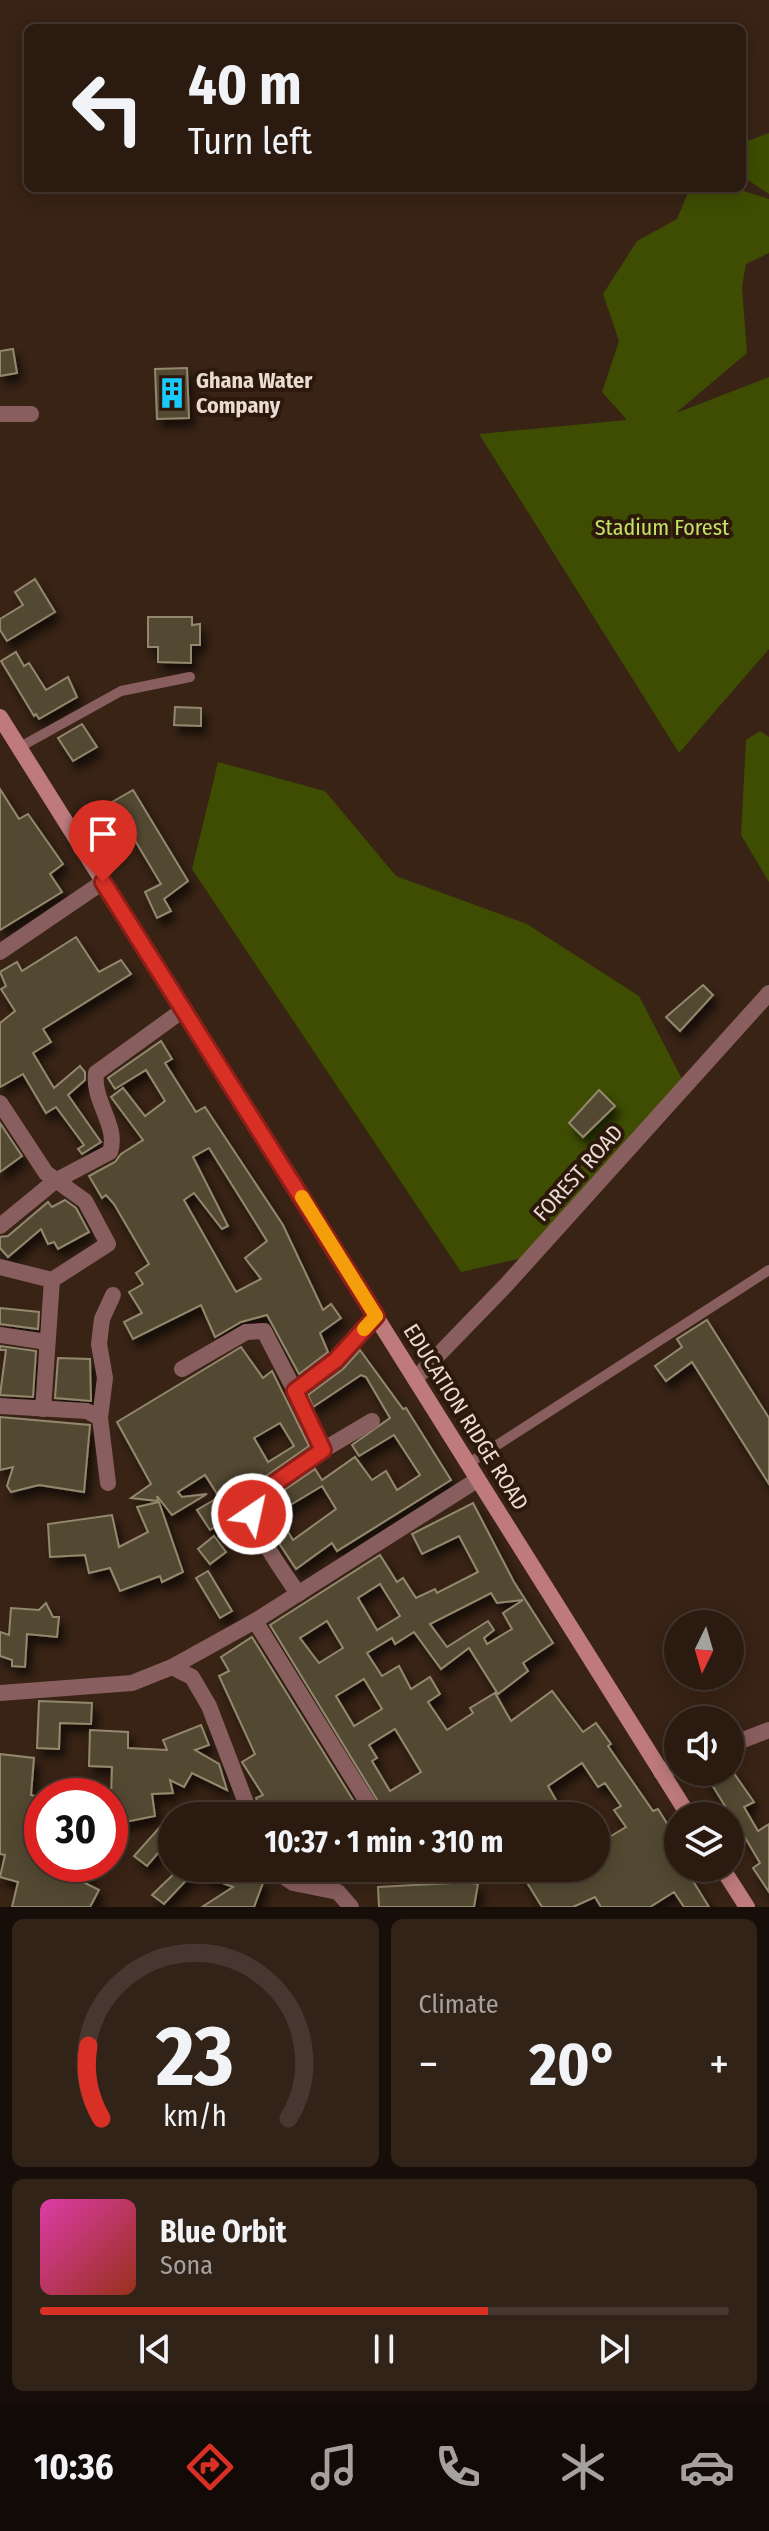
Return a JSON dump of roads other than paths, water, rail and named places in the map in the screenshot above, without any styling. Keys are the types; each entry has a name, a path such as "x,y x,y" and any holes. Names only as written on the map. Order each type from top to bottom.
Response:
{"street":[{"path":"0,414 31,414"},
{"name":"EDUCATION RIDGE ROAD","path":"0,717 466,1465 680,1802"},
{"path":"0,952 103,882"},
{"name":"FOREST ROAD","path":"415,1379 507,1284 769,993"},
{"path":"0,1226 55,1181 112,1148 114,1139 95,1093 96,1073 183,1010"},
{"path":"0,1103 55,1181 85,1201 108,1244 52,1280 0,1267"},
{"path":"43,1409 52,1280"},
{"path":"108,1483 100,1418 105,1378 99,1344 102,1319 113,1295"},
{"path":"295,1391 336,1360 376,1316"},
{"path":"182,1369 246,1332 264,1331 323,1450"},
{"path":"0,1335 47,1342"},
{"path":"0,1406 87,1411 100,1418"},
{"path":"298,1594 260,1533 252,1514 252,1499 372,1421"},
{"path":"0,1693 132,1683 172,1667 255,1621 477,1480"},
{"path":"255,1621 367,1802"},
{"path":"172,1667 192,1677 209,1706 246,1802"},
{"path":"744,1740 769,1730"},
{"path":"292,1882 338,1892 351,1907"},
{"path":"323,1888 330,1882"},
{"path":"731,1882 747,1907"}],"lane":[{"path":"20,747 121,691 190,677"},
{"path":"466,1465 769,1270"}],"place":[{"name":"Ghana Water Company","path":"172,393"}],"park label":[{"name":"Stadium Forest","path":"662,527"}]}
